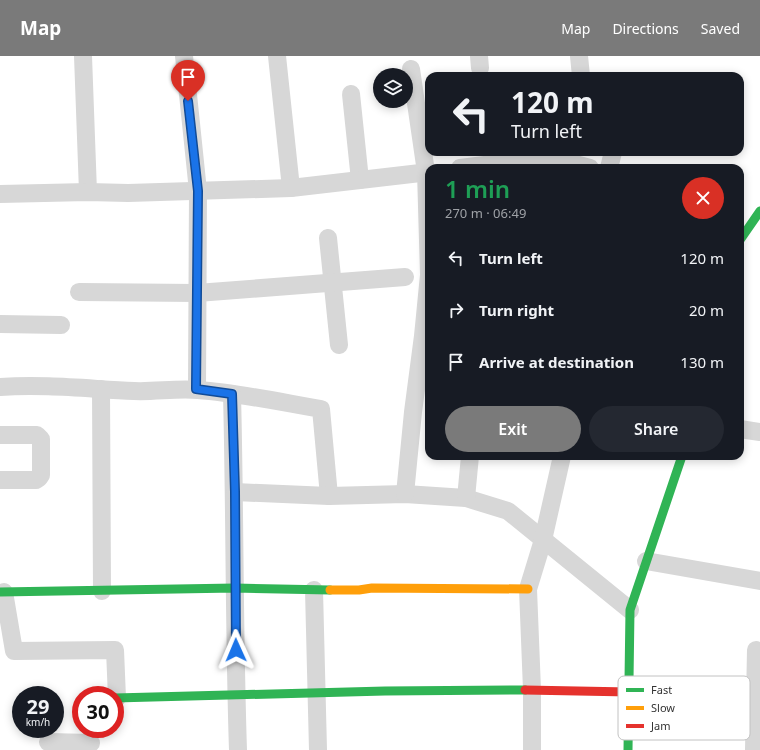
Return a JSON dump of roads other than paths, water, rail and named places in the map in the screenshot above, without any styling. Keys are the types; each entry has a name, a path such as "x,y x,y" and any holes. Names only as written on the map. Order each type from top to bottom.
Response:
{"street":[{"path":"83,56 88,192"},
{"path":"184,56 198,191 196,389"},
{"path":"278,56 291,188"},
{"path":"579,56 581,72"},
{"path":"413,87 426,164"},
{"path":"351,94 360,180"},
{"path":"471,164 488,158 549,157 575,164"},
{"path":"0,194 88,192 128,194 291,188 425,172"},
{"path":"744,234 760,211"},
{"path":"328,238 339,345"},
{"path":"79,292 197,293 405,277"},
{"path":"0,324 61,325"},
{"path":"405,494 413,412 425,324"},
{"path":"0,387 27,386 152,391 196,389 321,409 329,496"},
{"path":"101,389 102,591"},
{"path":"232,394 235,492 236,696 238,750"},
{"path":"744,430 760,432"},
{"path":"0,435 37,435 41,439 41,474 39,478 36,480 0,480"},
{"path":"466,498 470,460"},
{"path":"532,750 532,690 528,589 543,540 561,460"},
{"path":"630,676 630,610 681,460"},
{"path":"235,492 329,496 405,494 466,498 508,511 630,610"},
{"path":"646,561 760,582"},
{"path":"116,686 115,650 14,651 2,592 235,588 314,590 358,590 372,588 528,589"},
{"path":"314,590 318,692 318,750"},
{"path":"754,750 756,650"},
{"path":"124,698 236,696 318,692 532,690 618,692"},
{"path":"48,742 91,740"},
{"path":"628,740 628,750"}]}
